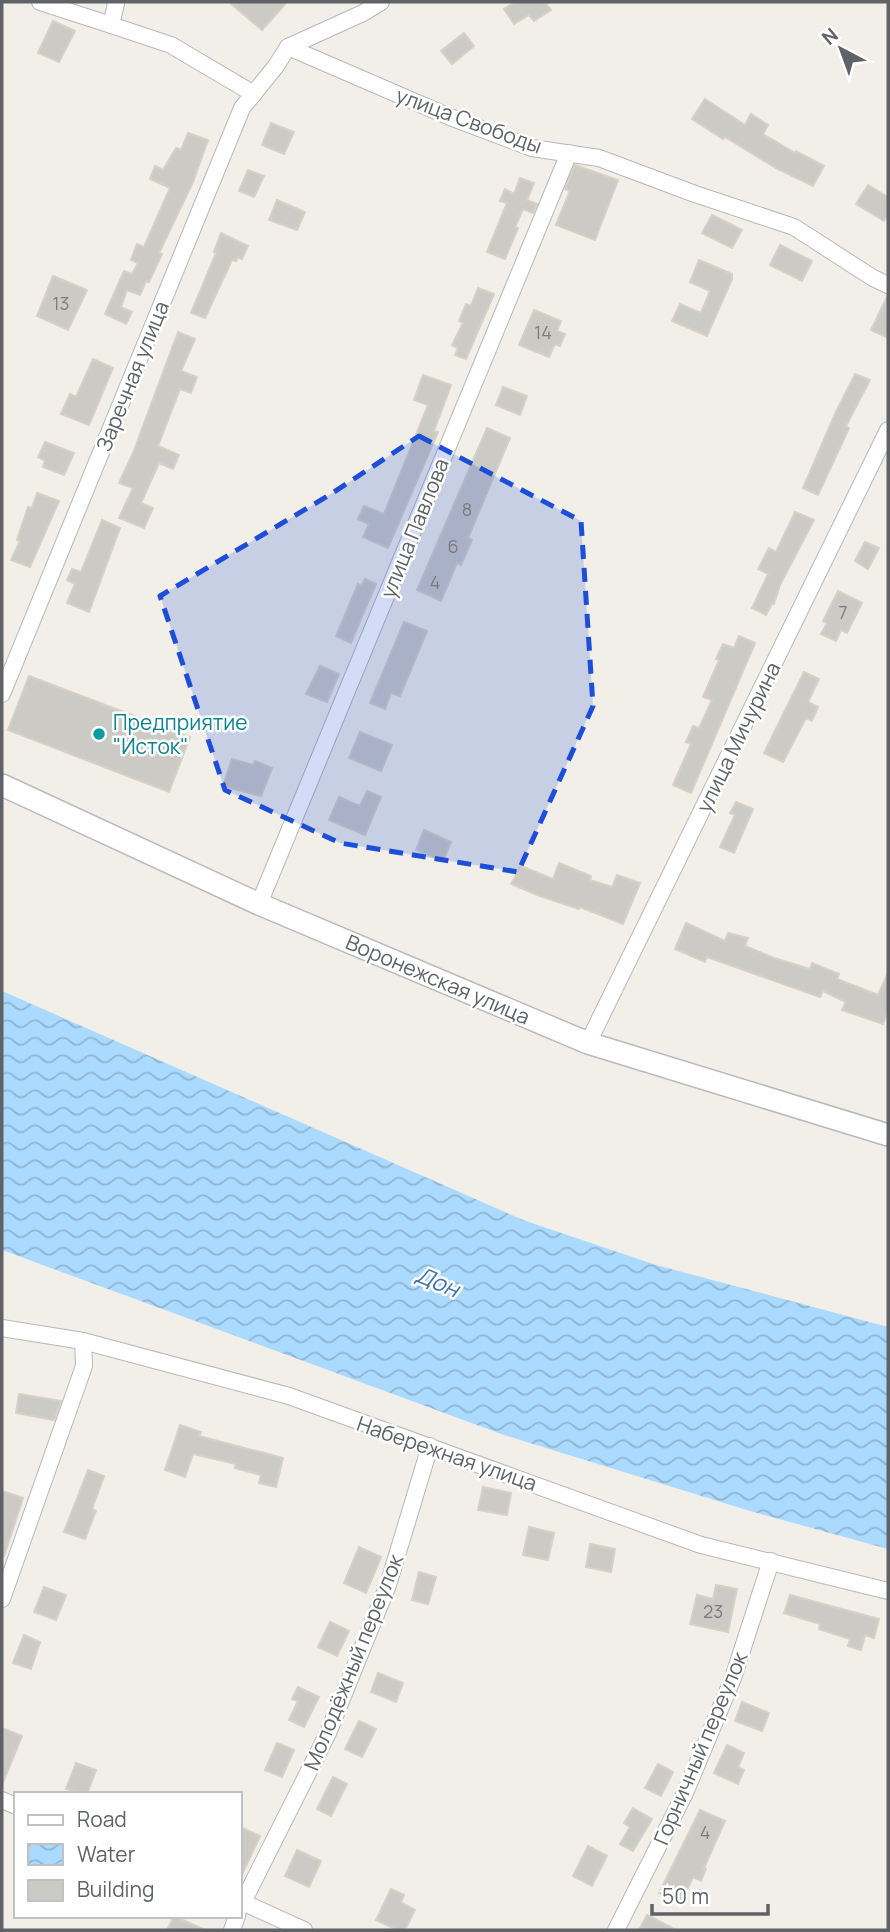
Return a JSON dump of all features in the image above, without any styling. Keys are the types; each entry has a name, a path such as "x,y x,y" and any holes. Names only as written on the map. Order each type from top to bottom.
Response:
{"street":[{"path":"40,2 171,45 254,94"},
{"path":"111,25 115,2"},
{"path":"288,47 381,2"},
{"name":"Заречная улица","path":"2,694 242,108 288,47"},
{"name":"улица Свободы","path":"288,47 450,117 532,148 599,158 794,227 888,285"},
{"name":"улица Павлова","path":"259,904 569,153"},
{"name":"улица Мичурина","path":"588,1043 888,430"},
{"name":"Воронежская улица","path":"2,785 259,904 588,1043 888,1135"},
{"name":"Набережная улица","path":"2,1328 83,1341 289,1396 701,1545 888,1591"},
{"path":"2,1599 84,1366 83,1341"},
{"name":"Молодёжный переулок","path":"242,1903 328,1733 388,1585 430,1446"},
{"name":"Горничный переулок","path":"616,1930 685,1793 733,1678 771,1561"},
{"path":"242,1908 304,1930"}],"highlighted area":[{"path":"419,436 581,521 593,706 518,872 340,843 225,790 160,596 331,494"}],"water":[{"name":"Дон","path":"2,991 523,1220 656,1265 888,1327 888,1549 750,1511 504,1435 2,1250"}],"building":[{"path":"229,2 287,2 262,30"},
{"path":"515,2 550,2 546,4 551,10 534,21 529,15 514,24 504,9"},
{"path":"53,21 75,31 59,62 38,53"},
{"path":"464,33 474,46 452,64 441,51"},
{"path":"705,99 745,125 751,114 768,125 763,134 824,166 813,186 776,168 725,137 723,139 692,119"},
{"path":"271,123 294,132 284,154 262,145"},
{"path":"188,133 208,140 193,182 159,253 162,254 149,282 146,281 140,295 127,290 121,307 132,312 126,324 105,314 124,271 132,274 138,263 131,260 137,244 144,247 170,188 150,179 155,166 163,170 176,148 181,150"},
{"path":"575,165 618,180 595,240 556,225 570,191 565,189"},
{"path":"248,170 264,176 254,197 239,191"},
{"path":"520,178 534,183 527,200 537,204 533,213 523,209 505,259 487,252 507,203 500,201 505,189 514,194"},
{"path":"868,185 888,197 888,215 884,221 856,204"},
{"path":"277,200 305,212 297,230 269,220"},
{"path":"712,215 742,230 732,248 702,233"},
{"path":"221,233 248,246 242,259 238,257 236,261 232,260 205,318 191,313 216,253 214,252"},
{"path":"780,245 812,261 802,281 770,265"},
{"path":"699,260 732,274 707,336 672,321 680,304 701,313 710,291 690,282"},
{"path":"53,276 87,290 68,330 37,316"},
{"path":"478,288 494,294 466,359 455,355 458,348 452,345 463,323 459,321 466,304 471,306"},
{"path":"888,295 888,338 871,330"},
{"path":"534,310 561,321 557,331 565,334 560,346 555,344 549,357 519,345"},
{"path":"178,332 195,339 181,371 197,377 191,393 180,389 158,446 179,455 173,469 159,463 141,503 153,508 144,528 119,518 133,488 119,483 133,453"},
{"path":"93,359 113,368 89,425 61,414 70,394 76,397"},
{"path":"855,374 870,380 846,426 849,428 818,495 803,488"},
{"path":"423,375 451,385 434,431 438,432 388,548 363,537 369,524 358,519 364,506 384,514 428,405 414,400"},
{"path":"503,387 527,396 520,415 496,405"},
{"path":"487,428 510,438 468,538 472,540 461,565 457,563 441,601 417,590"},
{"path":"45,442 74,453 64,475 43,467 45,461 38,457"},
{"path":"37,493 59,501 30,567 11,560 20,541 17,540 28,507 32,508"},
{"path":"795,512 814,520 780,585 774,604 766,615 752,608 768,574 758,569 769,548 776,552"},
{"path":"102,520 120,528 89,612 67,603 75,584 67,580 72,569 81,572"},
{"path":"865,542 879,548 868,569 855,561"},
{"path":"365,579 376,584 351,643 336,636 358,584 361,586"},
{"path":"838,591 862,603 847,633 841,630 836,641 821,634 827,623 823,621"},
{"path":"404,622 427,631 400,696 391,693 385,709 370,703"},
{"path":"739,636 755,643 691,793 673,785 691,744 686,742 693,726 699,728 712,700 703,697 723,644 734,648"},
{"path":"320,666 339,674 327,702 306,694"},
{"path":"804,672 819,679 808,702 818,707 812,721 806,718 783,762 764,753"},
{"name":"Предприятие \"Исток\"","path":"29,676 190,737 169,792 8,730"},
{"path":"360,732 392,745 381,771 349,758"},
{"path":"232,759 253,765 255,761 272,768 261,796 223,786"},
{"path":"367,791 381,797 365,835 329,820 339,797 360,806"},
{"path":"736,802 753,809 734,853 720,847 735,815 730,813"},
{"path":"424,830 451,842 443,861 416,850"},
{"path":"559,863 591,876 590,880 612,887 617,875 640,883 623,924 511,884 521,866 553,879"},
{"path":"686,923 725,941 728,933 748,938 745,946 810,969 812,963 839,974 837,979 878,995 888,973 888,1011 883,1024 842,1010 846,1002 823,991 820,997 707,957 705,962 675,949"},
{"path":"19,1394 61,1401 54,1420 16,1413"},
{"path":"180,1425 201,1432 199,1436 283,1458 276,1487 259,1483 261,1475 235,1468 236,1464 193,1454 185,1477 165,1470"},
{"path":"88,1470 104,1476 92,1509 96,1511 85,1539 64,1532"},
{"path":"483,1487 511,1493 507,1515 478,1510"},
{"path":"2,1491 23,1498 4,1556 2,1555"},
{"path":"529,1527 554,1533 548,1560 523,1555"},
{"path":"590,1544 615,1549 611,1572 586,1567"},
{"path":"359,1547 381,1557 366,1593 344,1583"},
{"path":"419,1572 436,1577 428,1604 412,1600"},
{"path":"716,1585 737,1589 728,1632 690,1624 697,1595 713,1599"},
{"path":"44,1587 66,1595 56,1620 34,1612"},
{"path":"790,1595 879,1619 874,1638 865,1635 861,1650 848,1646 850,1639 819,1629 820,1624 784,1613"},
{"path":"330,1622 349,1631 337,1656 318,1647"},
{"path":"24,1635 40,1642 31,1669 13,1663"},
{"path":"378,1673 403,1683 396,1702 371,1692"},
{"path":"298,1687 319,1697 304,1727 289,1720 298,1701 292,1699"},
{"path":"742,1702 769,1713 762,1731 735,1721"},
{"path":"359,1721 376,1729 362,1757 345,1749"},
{"path":"2,1728 22,1736 2,1785"},
{"path":"277,1743 294,1750 282,1777 265,1770"},
{"path":"727,1745 744,1753 738,1767 744,1770 738,1784 714,1773"},
{"path":"76,1763 96,1770 88,1792 66,1789"},
{"path":"658,1764 673,1772 661,1796 645,1788"},
{"path":"333,1777 347,1784 331,1816 317,1809"},
{"path":"633,1808 652,1819 633,1851 620,1844 630,1827 624,1823"},
{"path":"700,1810 725,1821 701,1881 693,1877 681,1903 659,1893"},
{"path":"242,1828 260,1836 242,1875"},
{"path":"588,1846 607,1856 592,1886 573,1876"},
{"path":"297,1850 321,1861 309,1887 285,1876"},
{"path":"391,1889 404,1895 401,1902 415,1910 405,1930 397,1930 376,1920"},
{"path":"647,1915 676,1930 639,1930"},
{"path":"173,1918 178,1918 205,1930 167,1930"}],"place":[{"name":"Предприятие \"Исток\"","path":"99,734"}]}
